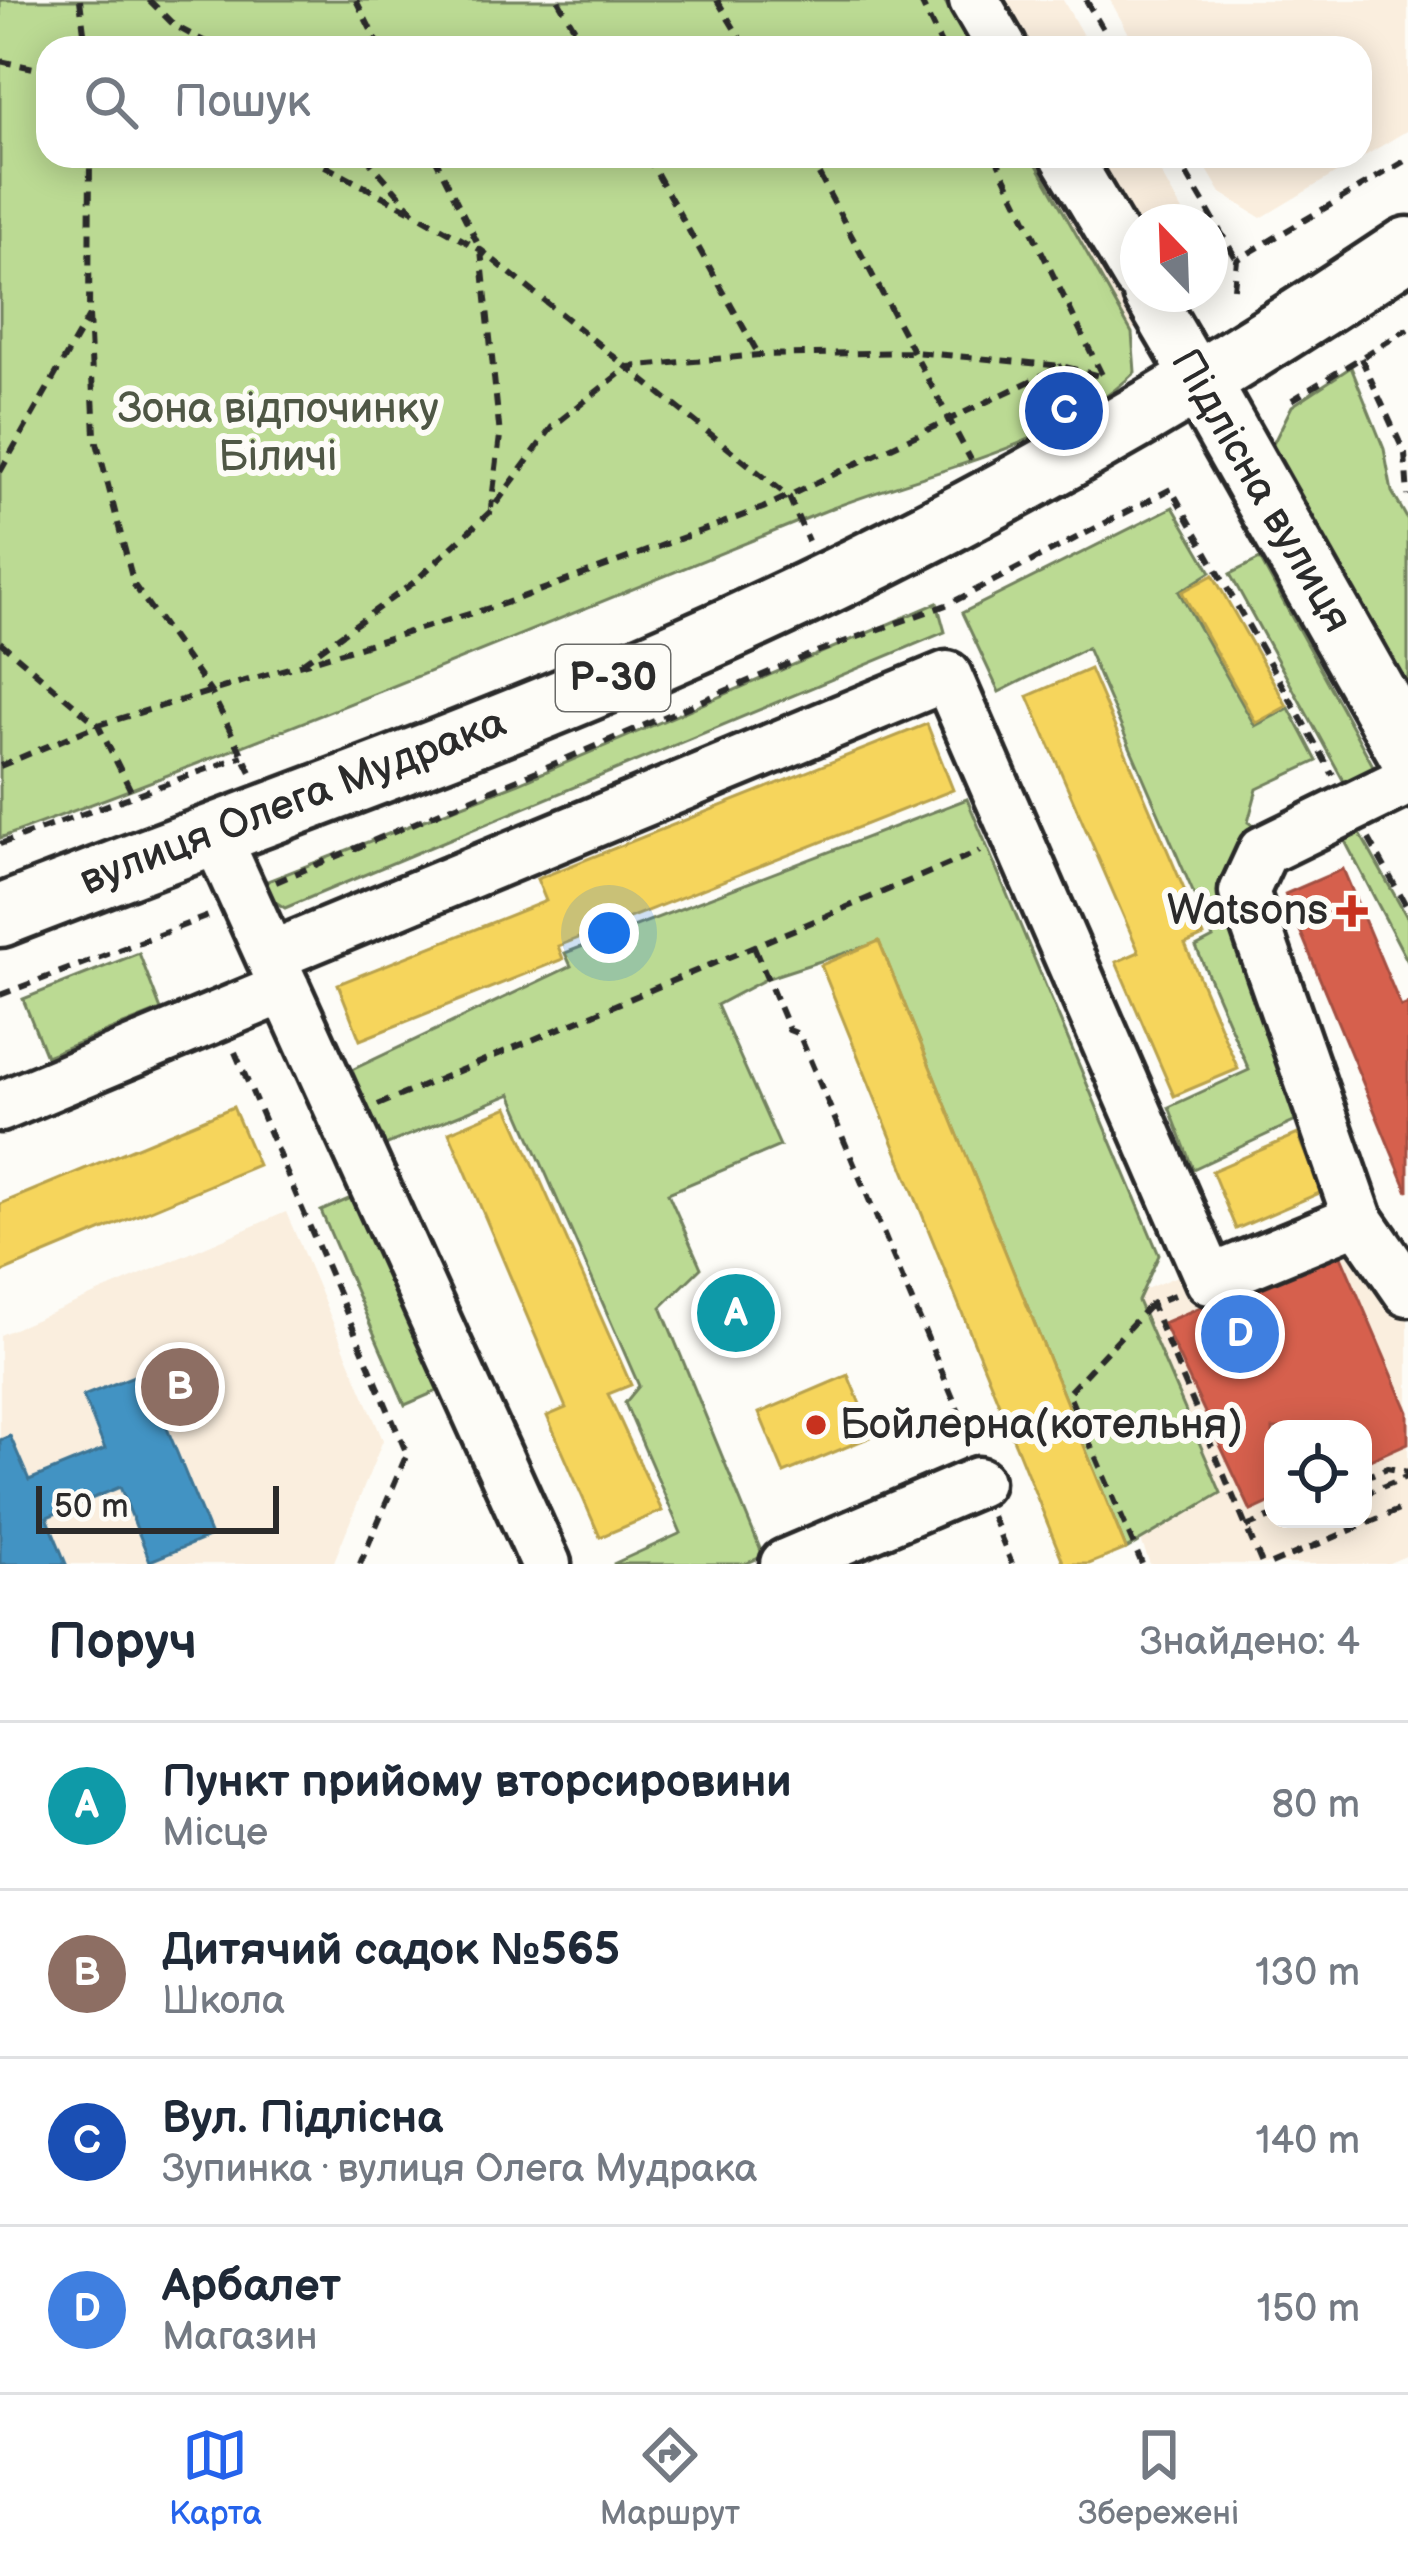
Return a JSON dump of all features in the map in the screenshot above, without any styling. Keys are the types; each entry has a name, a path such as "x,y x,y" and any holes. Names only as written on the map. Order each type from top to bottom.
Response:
{"main road":[{"name":"вулиця Олега Мудрака","path":"0,916 570,696 826,583 993,501 1200,383 1408,248"},
{"name":"Підлісна вулиця","path":"1200,383 1408,751"}],"street":[{"path":"974,0 995,36"},
{"path":"1073,168 1120,248"},
{"name":"Підлісна вулиця","path":"1159,312 1200,383"},
{"path":"0,1107 220,1016 278,972 947,676 1210,1280 1358,1220"},
{"path":"1408,780 1263,851 1244,892 1358,1220 1408,1291"},
{"path":"214,832 546,1564"},
{"path":"785,1564 978,1482"}],"path":[{"path":"80,0 84,36"},
{"path":"149,0 175,26 194,36"},
{"path":"356,0 374,36"},
{"path":"559,0 579,36"},
{"path":"717,0 739,36"},
{"path":"920,0 937,36"},
{"path":"1086,0 1107,36"},
{"path":"0,61 36,68"},
{"path":"1237,260 1408,159"},
{"path":"90,168 94,435 134,585 212,694 270,810"},
{"path":"329,168 481,250 789,497 826,583"},
{"path":"376,168 415,213"},
{"path":"440,168 481,250 500,436 490,512"},
{"path":"654,168 759,356"},
{"path":"814,168 993,501"},
{"path":"294,668 413,583 490,512 551,427 628,367 759,356 914,352 1062,366 1103,376 1000,168"},
{"path":"1184,168 1237,260 1234,288"},
{"path":"0,472 89,316"},
{"path":"1292,400 1408,329"},
{"path":"1361,358 1405,454 1408,496"},
{"path":"0,766 98,725 506,603 789,497 1062,366"},
{"path":"0,994 244,901 301,868 504,781 818,651 949,604 1172,489 1408,909"},
{"path":"0,642 98,725 134,797"},
{"path":"0,844 243,756"},
{"path":"370,1109 1015,837"},
{"path":"755,949 789,1030 799,1034 983,1470 978,1482 1012,1564"},
{"path":"220,1016 407,1454 360,1564"},
{"path":"1142,1564 1068,1393 1151,1304 1210,1280"},
{"path":"1151,1304 1246,1527 1267,1564 1408,1506"},
{"path":"1372,1474 1387,1468 1408,1474"},
{"path":"1372,1491 1408,1474"},
{"path":"1246,1527 1264,1520"}],"shaded area":[{"path":"918,0 1063,0 1083,36 938,36"},
{"path":"1110,0 1408,0 1408,130 1372,152 1372,36 1130,36"},
{"path":"1014,168 1158,168 1178,204 1120,204 1120,312 1167,312 1113,340"},
{"path":"1206,168 1345,168 1261,218 1221,193"},
{"path":"1370,1196 1408,1257 1408,1555 1387,1564 1150,1564 1137,1530 1129,1296"},
{"path":"286,1212 383,1440 333,1564 0,1564 0,1335"}],"green space":[{"name":"Зона відпочинку Біличі","path":"0,0 944,0 964,36 36,36 36,168 1039,168 1132,333 1135,372 1103,398 1030,439 830,509 0,838"},
{"path":"1351,367 1384,449 1392,492 1408,520 1408,685 1271,448 1292,406"},
{"path":"1173,507 1211,572 1179,592 1255,726 1289,708 1317,761 1257,789 1248,822 1271,838 1260,846 1313,1113 1193,1169 1169,1107 1249,1070 1196,947 1213,938 1087,648 999,692 962,613"},
{"path":"1260,559 1383,784 1353,798 1230,574"},
{"path":"937,603 945,632 285,908 252,887 519,783"},
{"path":"967,799 1159,1255 1138,1301 1221,1493 1126,1549 879,942 768,978 717,1005 780,1146 668,1193 701,1268 661,1307 763,1556 745,1564 613,1564 681,1533 625,1403 639,1386 511,1094 370,1151 337,1077 571,966 565,953"},
{"path":"1349,814 1408,919 1408,962 1334,820"},
{"path":"139,953 161,1010 46,1056 23,999"},
{"path":"374,1188 458,1382 405,1405 321,1211"}],"building: Житло":[{"path":"1213,575 1287,706 1256,723 1182,592"},
{"path":"1090,669 1204,936 1185,944 1238,1069 1174,1096 1116,962 1139,952 1028,696"},
{"path":"927,724 953,790 558,946 563,959 360,1040 338,984 546,901 537,879"},
{"path":"879,941 1126,1549 1089,1564 1064,1564 821,965"},
{"path":"233,1107 258,1165 0,1273 0,1204"},
{"path":"508,1107 631,1385 608,1394 662,1511 600,1537 547,1416 566,1408 449,1132"},
{"path":"1298,1134 1322,1192 1236,1229 1212,1171"},
{"path":"744,1289 759,1326 729,1338 713,1301"},
{"name":"Бойлерна(котельня)","path":"848,1375 873,1436 784,1473 759,1413"}],"building: Торгівля":[{"path":"1343,869 1401,1007 1408,1004 1408,1192 1285,894"},
{"path":"1338,1249 1408,1412 1408,1443 1372,1459 1372,1420 1264,1420 1264,1505 1251,1511 1163,1323"}],"building: Школи":[{"path":"144,1372 211,1536 150,1561 120,1487 47,1517 66,1564 0,1564 0,1440 10,1436 29,1480 105,1449 83,1396"}],"place":[{"name":"Вул. Підлісна","path":"1064,411"},
{"name":"Watsons","path":"1352,911"},
{"name":"Пункт прийому вторсировини","path":"736,1313"},
{"name":"Арбалет","path":"1240,1334"},
{"name":"Дитячий садок №565","path":"180,1387"},
{"name":"Бойлерна(котельня)","path":"816,1425"}]}
